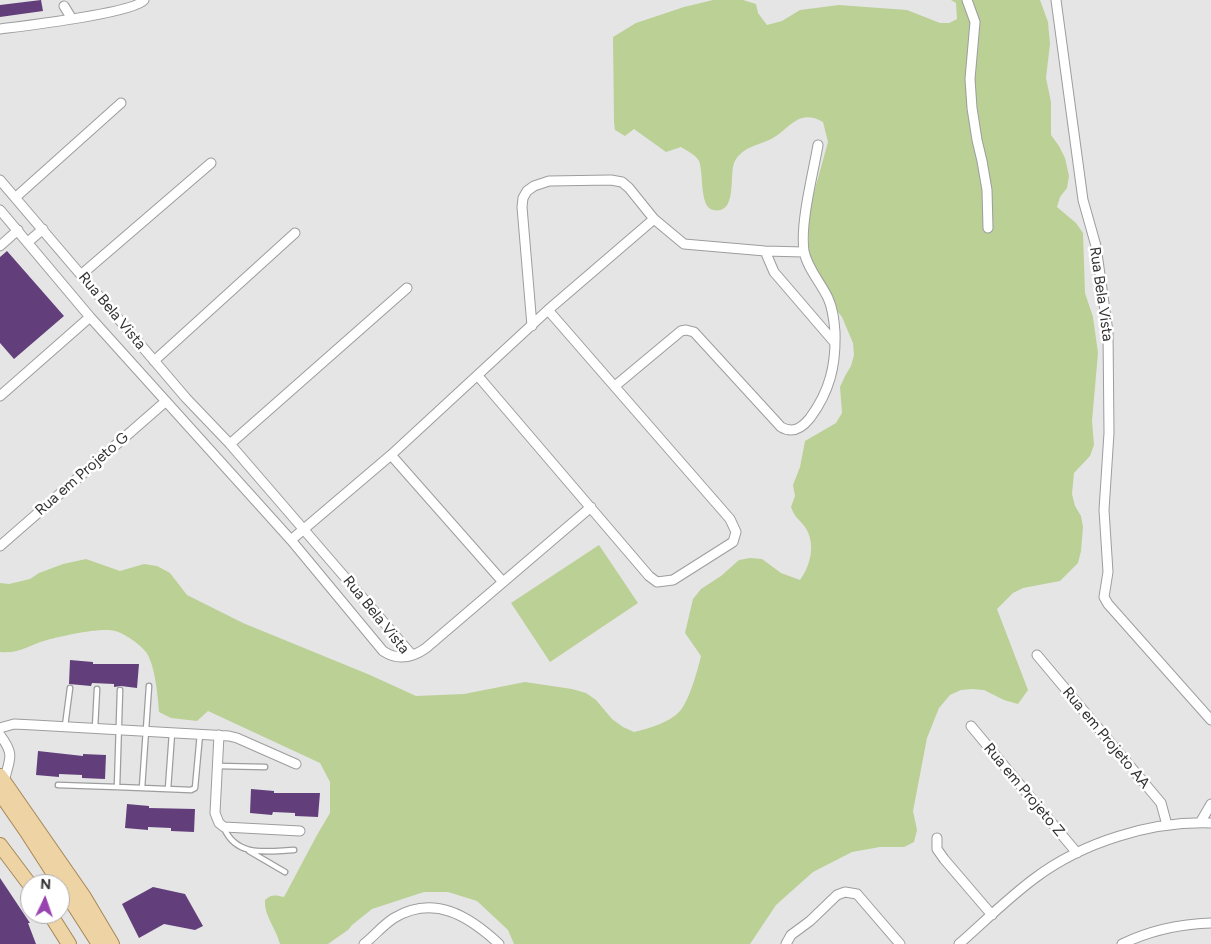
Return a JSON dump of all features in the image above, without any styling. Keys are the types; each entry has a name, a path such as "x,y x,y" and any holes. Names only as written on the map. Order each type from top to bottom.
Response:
{"main road":[{"path":"1,783 38,848 99,944"},
{"path":"1,783 84,897 112,944"},
{"path":"0,845 22,874"},
{"path":"56,924 69,944"}],"street":[{"path":"0,29 72,19 139,5 144,0"},
{"path":"967,0 975,22 970,79 972,108 987,190 988,228"},
{"name":"Rua Bela Vista","path":"1056,0 1083,200 1096,246 1108,332 1109,433 1104,510 1108,572 1104,597 1108,604 1211,720"},
{"path":"61,3 72,19"},
{"path":"16,197 121,103"},
{"path":"615,386 681,331 690,330 694,332 781,427 787,431 800,428 809,419 826,393 834,364 835,343 832,308 804,252 804,235 818,145"},
{"path":"82,274 211,163"},
{"name":"Rua Bela Vista","path":"0,180 186,398 230,444 412,655 398,658 383,651 291,540 90,317 0,210"},
{"path":"532,326 522,198 534,186 549,181 611,180 622,182 630,188 654,219 684,244 765,251 804,252"},
{"path":"291,540 391,455 548,310 654,219"},
{"path":"28,242 43,229"},
{"path":"0,246 18,230"},
{"path":"154,361 295,232"},
{"path":"765,251 774,272 835,343"},
{"path":"230,444 407,288"},
{"path":"478,376 657,582 673,580 733,542 735,537 734,526 730,519 548,310"},
{"path":"0,396 90,317"},
{"path":"173,410 186,398"},
{"name":"Rua em Projeto G","path":"0,546 165,402"},
{"path":"391,455 504,582"},
{"path":"412,655 426,648 591,507"},
{"name":"Rua em Projeto AA","path":"1037,655 1161,803 1167,825"},
{"path":"0,728 14,724 219,735 237,738 296,764"},
{"name":"Rua em Projeto Z","path":"971,726 1077,853"},
{"path":"219,735 215,814 219,823 224,826 300,830"},
{"path":"0,736 10,751 10,761 1,783"},
{"path":"1200,823 1211,804"},
{"path":"959,944 1034,879 1054,865 1077,853 1114,838 1167,825 1211,823"},
{"path":"937,838 938,849 944,859 992,915"},
{"path":"786,944 791,935 810,921 837,895 844,892 857,894 900,944"},
{"path":"364,944 402,914 417,909 433,908 460,914 499,944"},
{"path":"1122,944 1141,935 1164,928 1211,923"}],"lane":[{"path":"142,788 149,686"},
{"path":"65,726 70,688"},
{"path":"94,728 97,689"},
{"path":"117,787 120,690"},
{"path":"168,789 172,732"},
{"path":"58,785 191,790 195,788 200,734"},
{"path":"218,766 265,767"},
{"path":"224,826 228,838 285,872"},
{"path":"247,851 294,850"}],"green space":[{"path":"713,0 743,0 756,4 758,13 767,25 782,21 800,10 839,5 907,10 940,23 949,23 957,19 956,3 951,0 1040,0 1048,22 1050,44 1046,78 1051,102 1051,135 1065,158 1069,176 1067,188 1060,197 1057,207 1076,223 1083,233 1085,293 1093,317 1098,353 1092,421 1094,445 1090,456 1074,473 1072,494 1075,506 1081,516 1083,527 1078,563 1060,581 1023,588 1013,593 997,609 1028,690 1018,704 1004,700 984,690 961,690 950,695 939,708 927,738 913,811 917,830 914,842 904,847 880,847 852,852 813,872 776,905 750,944 514,944 508,930 477,901 448,892 424,892 372,909 328,944 280,944 268,917 265,900 274,896 284,897 330,813 330,782 320,763 208,711 197,721 171,718 159,712 156,681 149,657 140,646 119,632 101,630 81,632 47,640 13,652 0,652 0,583 9,584 30,579 39,573 63,564 86,559 120,571 144,564 157,566 170,573 187,595 243,623 416,696 464,694 525,682 586,693 596,700 612,719 634,732 659,724 676,715 690,693 701,656 685,633 693,599 701,589 721,576 739,560 750,558 762,559 781,573 800,580 807,568 811,554 810,540 805,527 791,507 795,496 793,485 800,467 805,441 836,423 842,413 840,387 851,366 854,355 853,343 842,317 814,275 809,249 809,218 828,142 823,122 814,118 806,117 800,119 776,136 738,156 733,166 730,200 721,210 713,210 706,203 699,161 694,155 681,147 666,152 634,129 625,136 615,130 613,37 636,23 684,7"},
{"path":"599,545 638,603 550,662 511,603"}],"building":[{"path":"41,0 43,11 0,17 0,5"},
{"path":"7,251 64,316 14,359 0,343 0,257"},
{"path":"70,660 93,662 93,664 139,664 137,688 114,687 114,684 92,683 91,686 69,684"},
{"path":"38,751 83,756 83,754 106,755 105,779 82,778 82,775 59,774 59,777 36,775"},
{"path":"251,789 274,791 274,793 320,793 318,817 295,816 295,813 273,812 272,815 250,813"},
{"path":"127,804 149,806 149,808 195,809 194,832 171,831 171,828 148,827 148,830 125,828"},
{"path":"0,878 20,908 20,924 28,924 36,944 0,944"},
{"path":"153,887 185,894 203,926 195,930 164,924 139,938 122,904"}]}
